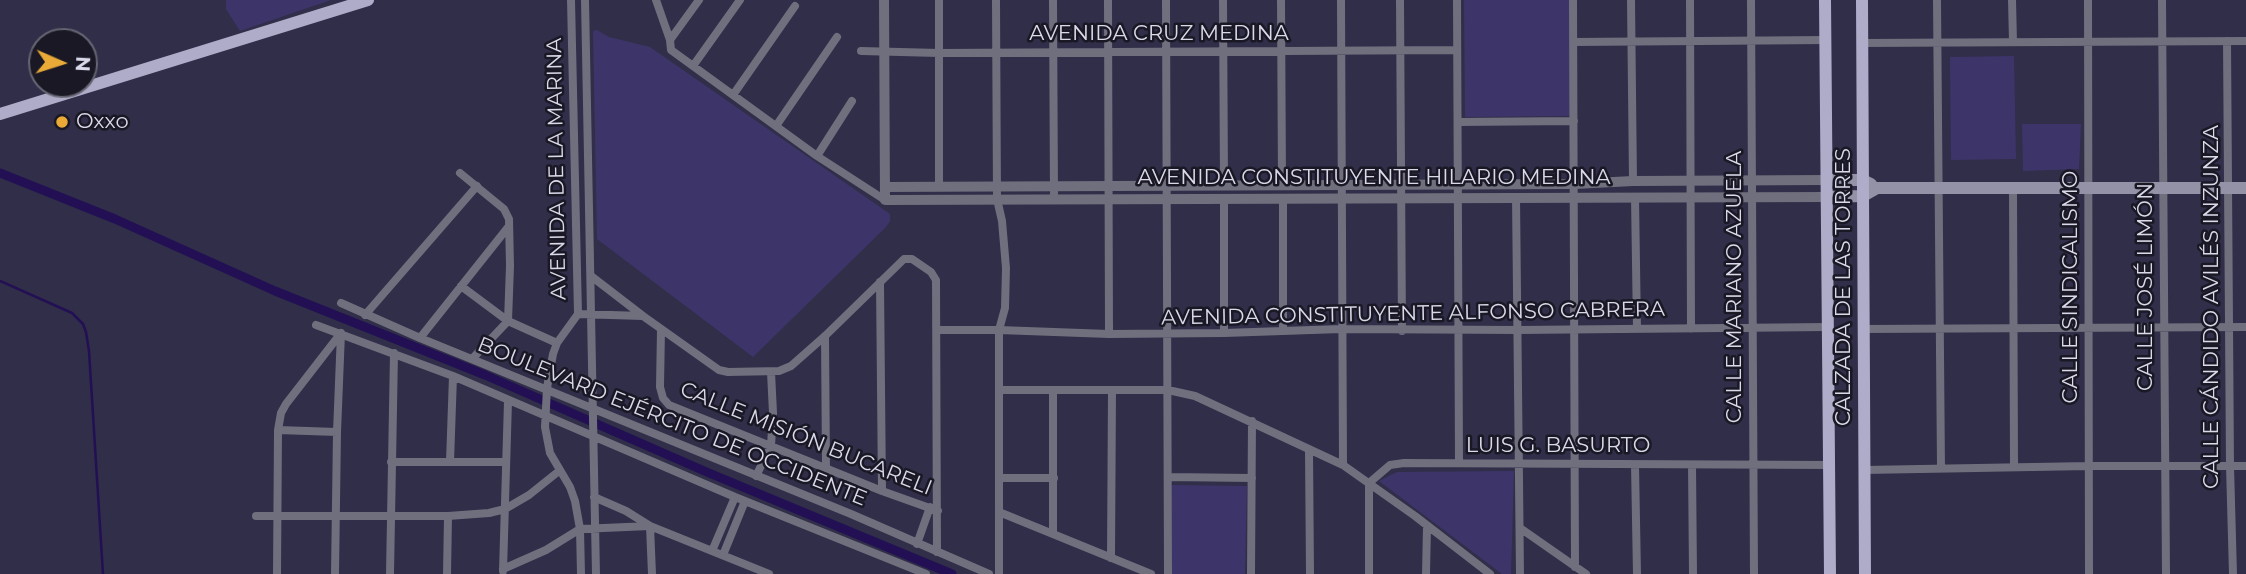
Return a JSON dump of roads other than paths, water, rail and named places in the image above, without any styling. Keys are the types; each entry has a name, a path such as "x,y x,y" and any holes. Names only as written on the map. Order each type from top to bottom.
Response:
{"main road":[{"path":"0,114 368,0"},
{"name":"CALZADA DE LAS TORRES","path":"1825,0 1830,574"},
{"name":"CALZADA DE LAS TORRES","path":"1861,0 1866,574"},
{"name":"AVENIDA CONSTITUYENTE HILARIO MEDINA","path":"1827,180 1863,180 1877,188 2246,188"},
{"name":"AVENIDA CONSTITUYENTE HILARIO MEDINA","path":"1827,197 1863,196 1877,188"}],"street":[{"name":"AVENIDA DE LA MARINA","path":"571,0 578,314 557,343 550,364 545,414 550,453 575,501 580,529 581,574"},
{"name":"AVENIDA DE LA MARINA","path":"585,0 596,574"},
{"path":"656,0 671,50 817,156 885,200 884,0"},
{"path":"670,40 699,0"},
{"path":"693,66 740,0"},
{"path":"939,0 939,187"},
{"path":"996,0 997,199 1002,221 1006,268 1005,308 999,330 999,574"},
{"path":"1053,0 1054,193"},
{"path":"1108,0 1109,334"},
{"path":"1166,0 1168,574"},
{"path":"1223,0 1224,186"},
{"path":"1281,0 1282,186"},
{"path":"1341,0 1343,465"},
{"path":"1400,0 1402,331"},
{"path":"1457,0 1459,463"},
{"path":"1573,0 1575,567"},
{"path":"1631,0 1633,181"},
{"path":"1690,0 1691,328"},
{"name":"CALLE MARIANO AZUELA","path":"1751,0 1754,574"},
{"path":"1937,0 1941,468"},
{"path":"2012,0 2012,42"},
{"name":"CALLE SINDICALISMO","path":"2088,0 2089,574"},
{"name":"CALLE JOSÉ LIMÓN","path":"2162,0 2165,574"},
{"path":"733,95 795,6"},
{"path":"776,126 837,37"},
{"path":"1574,42 1826,40"},
{"name":"CALLE CÁNDIDO AVILÉS INZUNZA","path":"2227,41 2233,574"},
{"path":"1862,43 2246,41"},
{"name":"AVENIDA CRUZ MEDINA","path":"861,51 996,53 1457,50"},
{"path":"817,156 852,101"},
{"path":"1458,122 1574,121"},
{"path":"460,173 505,209 509,219 508,321 472,359"},
{"name":"AVENIDA CONSTITUYENTE HILARIO MEDINA","path":"885,200 997,199 1108,186 1827,180"},
{"path":"365,314 477,186"},
{"name":"AVENIDA CONSTITUYENTE HILARIO MEDINA","path":"871,192 885,187 997,187 1108,198 1827,197"},
{"path":"2013,187 2014,467"},
{"path":"1516,197 1520,574"},
{"path":"1635,197 1637,329"},
{"path":"1283,198 1283,330"},
{"path":"1224,199 1224,333"},
{"path":"420,338 509,226"},
{"path":"591,276 719,370 771,372 791,366 904,259 912,260 931,272 936,280 934,509 937,552"},
{"path":"880,282 882,491"},
{"path":"461,286 508,321 557,343"},
{"name":"BOULEVARD EJÉRCITO DE OCCIDENTE","path":"341,303 547,393 851,514 989,574"},
{"path":"578,314 643,316"},
{"name":"BOULEVARD EJÉRCITO DE OCCIDENTE","path":"316,325 453,376 508,401 594,434 903,570 926,574"},
{"name":"AVENIDA CONSTITUYENTE ALFONSO CABRERA","path":"937,330 1109,334 1341,329 1518,331 1828,327"},
{"path":"1863,329 2246,327"},
{"name":"CALLE MISIÓN BUCARELI","path":"661,329 660,387 663,398 669,404 882,491 934,509"},
{"path":"276,574 278,430 281,413 341,333"},
{"path":"335,574 341,333"},
{"path":"825,335 825,468"},
{"path":"390,574 394,353"},
{"path":"756,476 771,446 771,372"},
{"path":"450,462 453,376"},
{"path":"999,390 1168,390 1195,396 1343,465 1490,574"},
{"path":"1054,390 1054,533"},
{"path":"1111,558 1112,390"},
{"path":"508,401 503,571 546,550 580,529 650,526"},
{"path":"1251,574 1252,421"},
{"path":"278,430 337,432"},
{"path":"1310,449 1310,574"},
{"path":"391,462 506,461"},
{"name":"LUIS G. BASURTO","path":"1369,483 1390,465 1404,463 1830,465"},
{"path":"1635,465 1637,574"},
{"path":"1692,465 1693,574"},
{"path":"1864,470 2246,466"},
{"path":"256,516 478,514 505,509 529,495 559,471"},
{"path":"1168,477 1252,478"},
{"path":"999,478 1054,478"},
{"path":"1368,574 1369,483"},
{"path":"594,497 626,511 650,526 766,573"},
{"path":"712,551 735,497"},
{"path":"723,555 745,501"},
{"path":"917,544 934,509"},
{"path":"999,512 1151,574"},
{"path":"447,574 448,516"},
{"path":"650,526 652,574"},
{"path":"1426,574 1427,526"},
{"path":"1520,528 1586,574"},
{"path":"1473,574 1475,562"}],"waterway":[{"path":"0,173 115,219 275,291 485,375 709,473 952,574"},
{"path":"0,281 72,313 83,324 86,332 103,574"}],"place":[{"name":"Oxxo","path":"62,122"}]}
